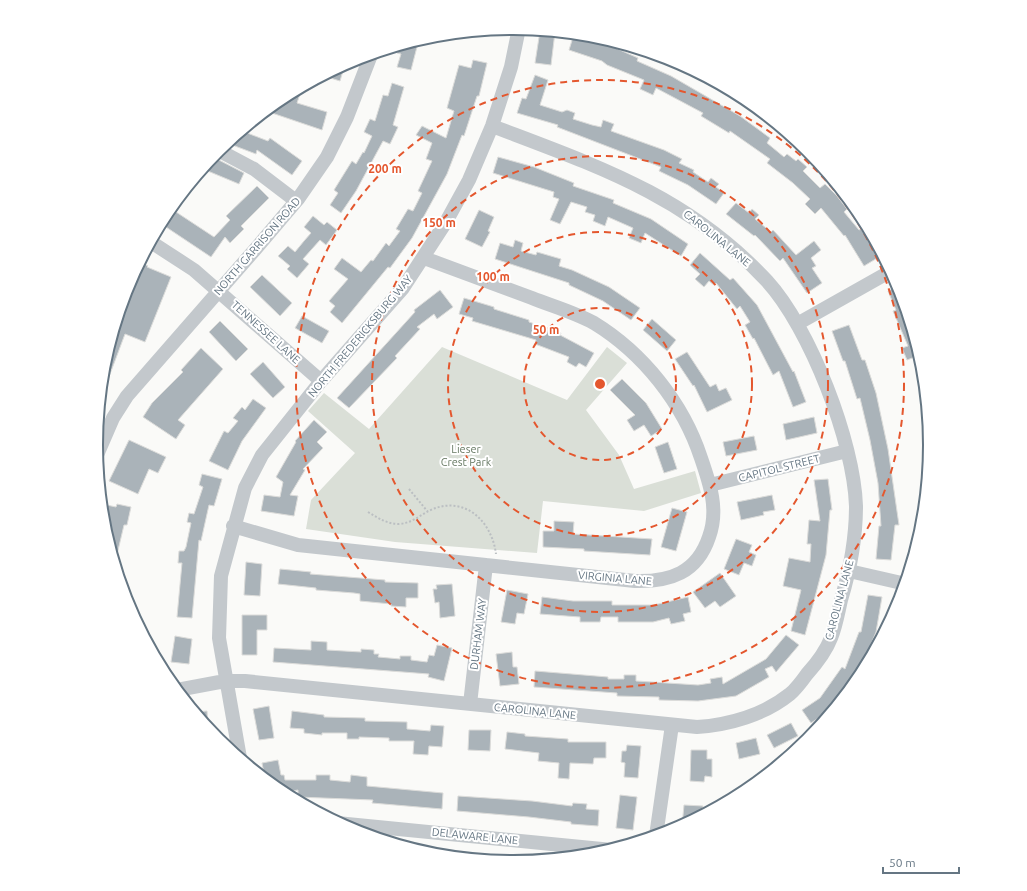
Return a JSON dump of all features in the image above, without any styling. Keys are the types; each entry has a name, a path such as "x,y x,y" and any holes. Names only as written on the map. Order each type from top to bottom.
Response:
{"street":[{"name":"NORTH FREDERICKSBURG WAY","path":"238,750 225,681 219,638 221,576 233,526 245,488 262,455 321,381 403,288 424,258 446,222 469,180 492,126 511,68 518,35"},
{"name":"NORTH GARRISON ROAD","path":"103,441 113,418 127,396 296,201 327,158 347,117 368,62"},
{"name":"CAROLINA LANE","path":"183,689 225,681 245,681 697,727 722,725 756,715 790,694 816,664 831,639 849,571 856,504 847,451 831,397 819,366 798,324 769,283 741,255 682,210 611,172 492,126"},
{"path":"225,154 254,169 296,201"},
{"name":"TENNESSEE LANE","path":"155,245 194,270 219,290 321,381"},
{"name":"VIRGINIA LANE","path":"233,526 298,545 636,581 655,582 674,577 694,565 706,546 712,529 714,508 710,485 689,428 660,382 617,340 593,323 567,310 424,258"},
{"path":"798,324 886,274"},
{"path":"104,421 113,418"},
{"name":"CAPITOL STREET","path":"710,485 847,451"},
{"name":"DURHAM WAY","path":"470,704 486,565"},
{"path":"849,571 900,583"},
{"path":"657,830 672,725"},
{"name":"DELAWARE LANE","path":"353,824 593,848"}],"path":[{"path":"409,489 428,512"},
{"path":"368,512 381,520 401,524 410,522 444,505 458,506 471,510 484,521 492,536 496,558 486,565"}],"green space":[{"name":"Lieser Crest Park","path":"442,347 567,400 607,347 627,363 586,410 619,455 634,489 695,471 701,493 644,511 543,501 537,553 395,542 306,529 311,500 355,453 308,411 324,393 369,429"}],"building":[{"path":"539,36 554,38 551,65 535,63"},
{"path":"572,40 615,48 638,58 637,61 671,76 740,116 770,138 767,143 784,157 787,154 796,161 798,159 807,167 803,171 820,188 825,184 837,196 847,209 844,212 859,230 861,229 878,257 864,266 845,235 844,236 821,208 815,214 805,204 810,199 793,183 767,163 770,159 730,131 729,133 701,116 703,113 656,88 653,95 640,89 644,80 607,65 602,61 569,50"},
{"path":"417,47 411,70 397,67 401,54 397,53"},
{"path":"473,60 487,63 479,96 477,96 464,136 462,135 447,174 412,238 390,268 388,267 342,323 330,312 335,306 329,301 348,279 334,269 342,258 361,272 371,260 373,261 386,243 389,246 400,231 396,229 408,209 413,211 422,193 418,191 432,161 426,159 432,143 416,135 422,126 446,138 454,111 447,108 459,65 471,68"},
{"path":"343,72 340,81 330,78"},
{"path":"535,75 548,80 540,105 562,112 567,110 575,113 573,119 592,125 601,127 603,120 614,124 611,131 664,150 682,159 679,163 694,170 693,172 708,182 711,178 719,184 716,187 724,193 716,204 688,185 659,171 661,167 557,127 558,125 517,113 522,98 526,99"},
{"path":"392,83 404,87 393,125 398,127 390,144 383,141 356,191 341,213 330,205 338,193 334,190 352,161 356,164 363,152 364,153 372,136 364,132 370,119 375,121 383,95 388,96"},
{"path":"300,95 297,103 327,112 322,130 273,113"},
{"path":"248,133 268,141 270,138 302,161 292,175 257,150 256,154 234,145"},
{"path":"498,157 534,167 574,183 573,186 614,200 613,203 651,219 688,244 681,256 645,233 641,243 629,238 633,228 608,217 605,226 593,221 595,215 585,212 587,207 571,202 560,224 550,220 559,199 553,197 554,192 493,173"},
{"path":"219,160 244,173 239,184 208,171"},
{"path":"257,186 269,198 241,226 244,229 230,243 225,237 211,257 166,227 176,212 214,237 230,220 226,216"},
{"path":"736,203 749,213 752,209 759,215 755,219 771,232 773,230 796,255 814,241 821,250 811,258 816,266 812,268 822,283 807,293 783,258 780,261 755,235 754,236 726,214"},
{"path":"479,210 494,217 488,231 490,232 482,247 465,239"},
{"path":"313,216 324,225 327,222 337,230 326,245 320,240 303,259 309,264 297,278 287,269 290,266 278,256 288,246 295,252 311,233 304,227"},
{"path":"515,240 523,243 521,251 536,255 537,252 561,259 559,266 572,270 609,287 640,308 631,320 603,301 569,285 569,283 495,259 500,243 513,247"},
{"path":"700,253 730,280 733,278 757,305 793,372 794,371 806,402 793,407 779,371 773,375 754,338 753,339 745,325 750,322 740,306 737,309 716,283 714,285 709,281 704,287 695,279 700,274 690,265"},
{"path":"145,264 148,266 147,267 171,277 145,342 125,334 109,375 117,339 134,288"},
{"path":"262,275 292,303 280,316 250,287"},
{"path":"893,289 910,339 914,357 907,360 902,348 908,346 893,311 896,310 888,291"},
{"path":"440,290 453,307 437,319 434,314 417,327 420,329 395,356 397,358 349,408 337,398 415,312 414,310"},
{"path":"464,298 494,307 494,309 529,320 529,322 561,333 560,335 594,353 586,367 579,363 576,367 567,362 569,357 535,344 536,340 472,321 473,318 459,314"},
{"path":"302,316 329,331 322,343 295,328"},
{"path":"652,319 676,340 667,351 643,330"},
{"path":"220,321 248,349 236,361 209,332"},
{"path":"849,325 862,360 865,360 876,393 888,449 899,525 895,525 891,560 876,559 879,526 881,526 878,483 870,440 860,398 857,399 845,361 843,361 832,331"},
{"path":"201,348 223,369 178,420 185,425 176,439 143,417 152,403 183,372 181,370"},
{"path":"687,352 710,387 716,384 719,391 726,388 732,400 707,412 694,385 693,386 675,359"},
{"path":"263,362 285,387 273,398 250,374"},
{"path":"622,379 646,403 662,429 651,436 644,425 634,431 627,420 635,415 610,390"},
{"path":"253,399 266,408 242,441 228,470 209,461 224,431 228,433 238,421 233,418 242,407 245,410"},
{"path":"814,417 817,433 786,440 783,424"},
{"path":"314,420 327,432 317,442 323,448 303,469 305,470 290,495 298,496 294,516 261,511 264,495 280,497 283,482 276,477 296,442 295,441"},
{"path":"754,436 757,450 726,456 723,442"},
{"path":"129,440 166,457 158,473 149,469 138,494 109,481"},
{"path":"668,442 677,469 664,473 655,447"},
{"path":"202,474 222,479 214,506 209,505 201,541 199,540 192,618 177,617 182,563 178,563 179,551 184,551 186,547 191,523 187,522 189,513 194,514 203,487 199,485"},
{"path":"828,479 832,510 830,510 826,555 805,635 791,631 801,590 783,586 789,558 810,562 811,544 807,544 809,520 820,521 814,480"},
{"path":"772,495 775,510 763,512 764,515 741,520 737,502"},
{"path":"117,504 131,507 127,525 124,525 117,553 108,505 116,507"},
{"path":"672,508 687,512 676,551 661,547"},
{"path":"554,521 574,522 573,534 652,539 650,555 543,547 543,531 554,531"},
{"path":"736,539 752,545 749,552 756,555 752,566 744,563 739,575 724,569"},
{"path":"246,562 262,564 260,596 244,595"},
{"path":"280,569 311,572 310,574 385,580 385,582 418,583 418,598 406,598 406,607 391,606 391,604 360,601 360,594 316,590 316,588 278,584"},
{"path":"720,573 736,596 720,607 715,601 705,608 693,592"},
{"path":"452,584 455,616 440,618 439,602 435,603 433,589 437,589 436,585"},
{"path":"507,590 528,594 524,614 517,613 515,624 501,622"},
{"path":"868,595 882,597 876,632 869,651 855,674 839,695 823,715 811,723 802,710 820,698 842,667 845,669 859,632 861,632"},
{"path":"542,597 573,601 612,601 612,605 654,605 688,597 691,612 683,614 685,621 671,624 669,618 653,622 618,622 618,617 601,617 600,622 580,622 580,617 540,614"},
{"path":"242,615 267,615 267,630 257,630 257,655 242,655"},
{"path":"786,635 799,645 776,672 772,666 765,669 769,677 736,696 698,701 659,700 659,697 617,696 617,693 534,687 535,671 608,677 608,679 624,679 624,675 636,675 636,681 698,685 711,683 710,679 722,677 723,684 766,659"},
{"path":"175,636 192,639 189,664 171,662"},
{"path":"311,641 327,642 327,650 361,652 361,649 374,650 374,654 379,654 378,657 400,659 400,656 411,656 411,660 427,662 429,655 434,656 437,645 452,648 444,681 428,677 429,674 273,662 274,648 311,650"},
{"path":"512,652 513,667 517,667 519,684 500,686 496,654"},
{"path":"269,706 274,738 259,740 253,709"},
{"path":"201,711 207,711 207,719 205,716"},
{"path":"292,711 324,715 324,717 365,718 365,721 407,722 407,729 430,731 431,725 444,726 442,747 429,746 428,755 413,754 414,741 389,741 389,738 359,737 359,739 347,739 347,733 322,733 322,735 304,733 304,729 290,728"},
{"path":"791,723 798,736 774,748 767,735"},
{"path":"469,730 491,730 490,751 468,750"},
{"path":"507,732 525,734 525,736 568,739 568,742 606,742 606,758 594,758 593,764 570,763 569,779 558,778 559,763 538,761 539,753 505,749"},
{"path":"756,738 760,754 739,759 736,743"},
{"path":"627,745 641,746 638,778 624,777 625,763 621,762 622,751 626,751"},
{"path":"691,750 707,750 707,759 712,759 712,777 705,776 704,782 690,781"},
{"path":"278,760 281,775 284,775 285,780 316,780 316,775 330,775 330,780 350,782 351,775 367,777 367,786 443,793 442,809 372,803 373,800 302,797 298,795 298,790 292,791 263,771 262,763"},
{"path":"620,795 637,797 633,830 616,828"},
{"path":"458,796 532,801 572,806 573,803 587,804 586,809 599,810 598,826 571,824 571,822 529,817 457,811"},
{"path":"684,805 703,806 703,810 683,820"}]}
